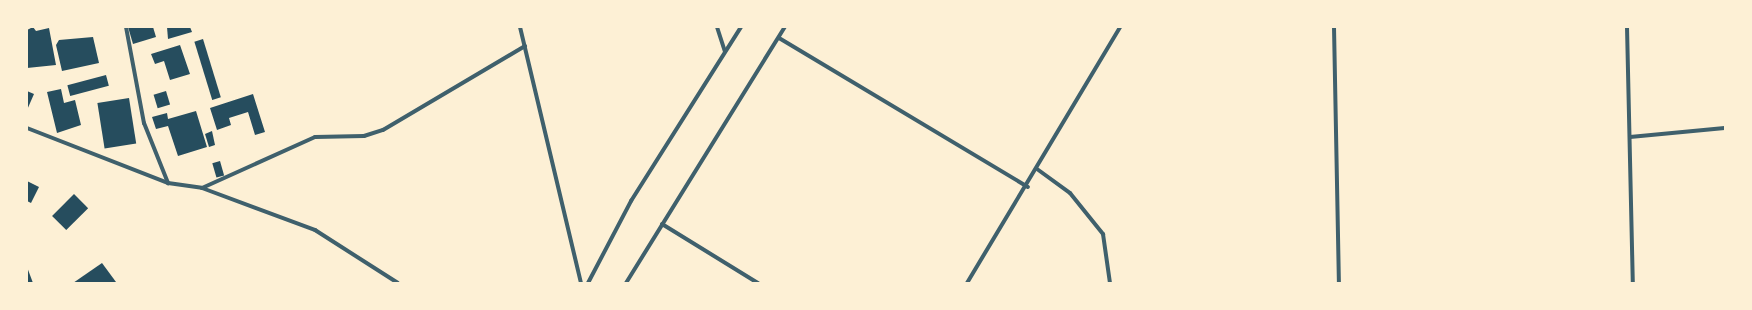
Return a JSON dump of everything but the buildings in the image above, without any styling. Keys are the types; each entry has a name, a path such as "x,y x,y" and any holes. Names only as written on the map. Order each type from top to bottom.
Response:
{"street":[{"path":"126,27 144,123 168,183"},
{"path":"520,27 581,283"},
{"path":"717,27 725,51"},
{"path":"588,283 631,201 741,27"},
{"path":"626,283 785,27"},
{"path":"967,283 1028,187 1120,27"},
{"path":"1334,27 1339,283"},
{"path":"1627,27 1633,283"},
{"path":"779,38 1028,187"},
{"path":"202,188 315,137 364,136 383,130 525,46"},
{"path":"27,128 168,183 202,188 315,230 398,283"},
{"path":"1630,137 1725,128"},
{"path":"1037,169 1070,193 1103,234 1110,283"},
{"path":"662,224 758,283"}]}
